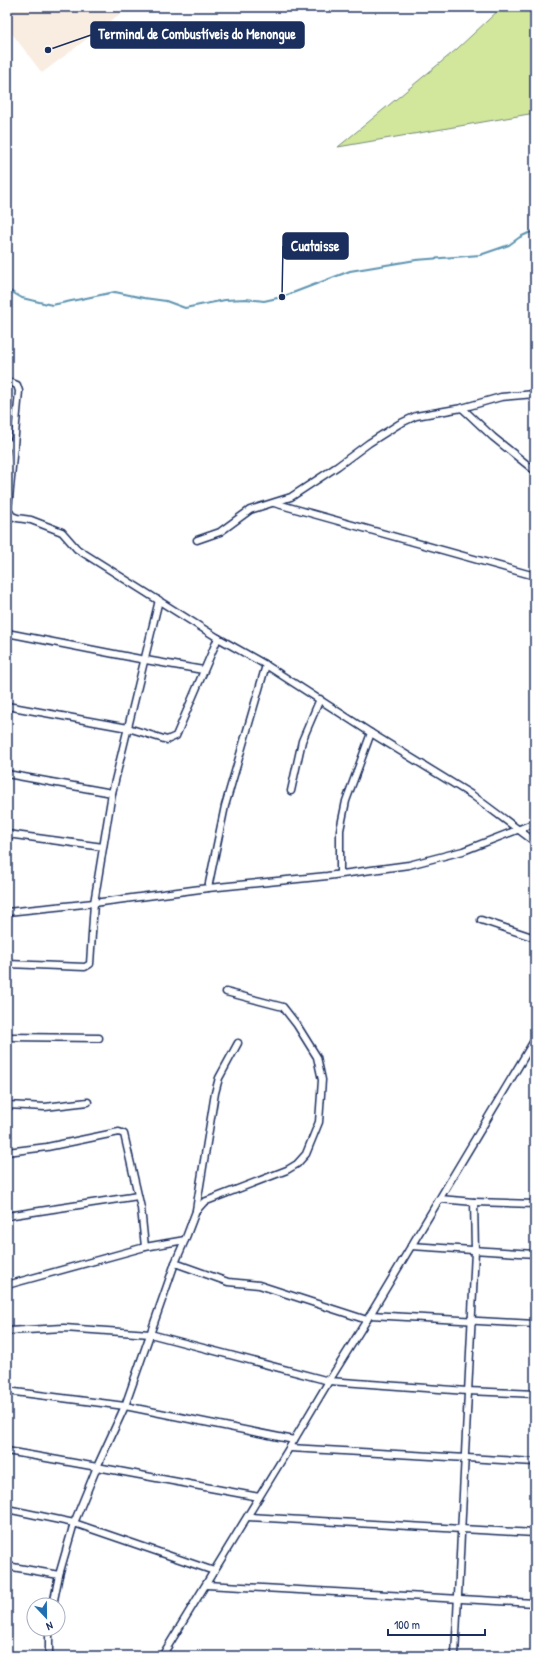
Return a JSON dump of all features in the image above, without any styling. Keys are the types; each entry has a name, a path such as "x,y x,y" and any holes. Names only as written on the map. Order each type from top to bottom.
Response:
{"street":[{"path":"7,381 17,385 19,391 7,511 12,516 31,520 62,532 77,549 218,638 266,665 371,733 472,795 535,842"},
{"path":"197,540 220,532 250,510 274,503 302,490 399,424 416,416 462,408 501,397 535,394"},
{"path":"462,408 535,471"},
{"path":"7,441 14,448"},
{"path":"274,503 535,576"},
{"path":"7,964 87,966 90,961 94,903 112,793 159,600"},
{"path":"7,632 144,660 203,670"},
{"path":"7,706 128,728 167,740 176,736 218,638"},
{"path":"208,888 224,806 266,665"},
{"path":"291,791 302,741 320,699"},
{"path":"340,874 340,830 346,801 371,733"},
{"path":"7,774 112,793"},
{"path":"7,912 409,865 463,851 535,823"},
{"path":"7,834 103,847"},
{"path":"481,920 535,938"},
{"path":"196,1211 207,1201 287,1170 297,1164 306,1154 319,1122 322,1080 319,1063 314,1051 287,1011 278,1005 226,992"},
{"path":"7,1038 99,1038"},
{"path":"162,1656 290,1448 328,1381 368,1318 535,1040"},
{"path":"55,1597 59,1575 74,1523 97,1467 125,1406 175,1264 196,1211 215,1093 219,1078 238,1043"},
{"path":"7,1105 45,1107 88,1102"},
{"path":"7,1152 46,1147 122,1132 125,1136 141,1208 145,1247"},
{"path":"7,1216 138,1196"},
{"path":"440,1199 474,1202 535,1204"},
{"path":"455,1656 456,1599 466,1458 467,1391 475,1251 474,1202"},
{"path":"7,1285 145,1247 185,1240"},
{"path":"411,1246 535,1254"},
{"path":"175,1264 195,1269 228,1282 259,1285 368,1318 471,1320 535,1324"},
{"path":"7,1331 64,1328 150,1334 328,1381 467,1391 535,1394"},
{"path":"7,1390 125,1406 294,1440"},
{"path":"290,1448 535,1462"},
{"path":"7,1451 259,1497"},
{"path":"7,1509 74,1523 214,1571"},
{"path":"248,1517 535,1534"},
{"path":"7,1566 59,1575"},
{"path":"206,1586 535,1603"},
{"path":"49,1637 49,1656"}],"shaded area":[{"path":"7,7 129,7 42,73 7,27"}],"green space":[{"path":"502,7 535,7 535,113 338,147 457,49"}],"waterway":[{"path":"7,287 10,291 22,298 52,305 115,292 166,301 185,308 225,300 246,299 264,301 282,297 350,271 416,260 480,255 509,245 520,237 535,230"}],"place":[{"name":"Terminal de Combustíveis do Menongue","path":"48,50"},
{"name":"Cuataisse","path":"282,297"}]}
